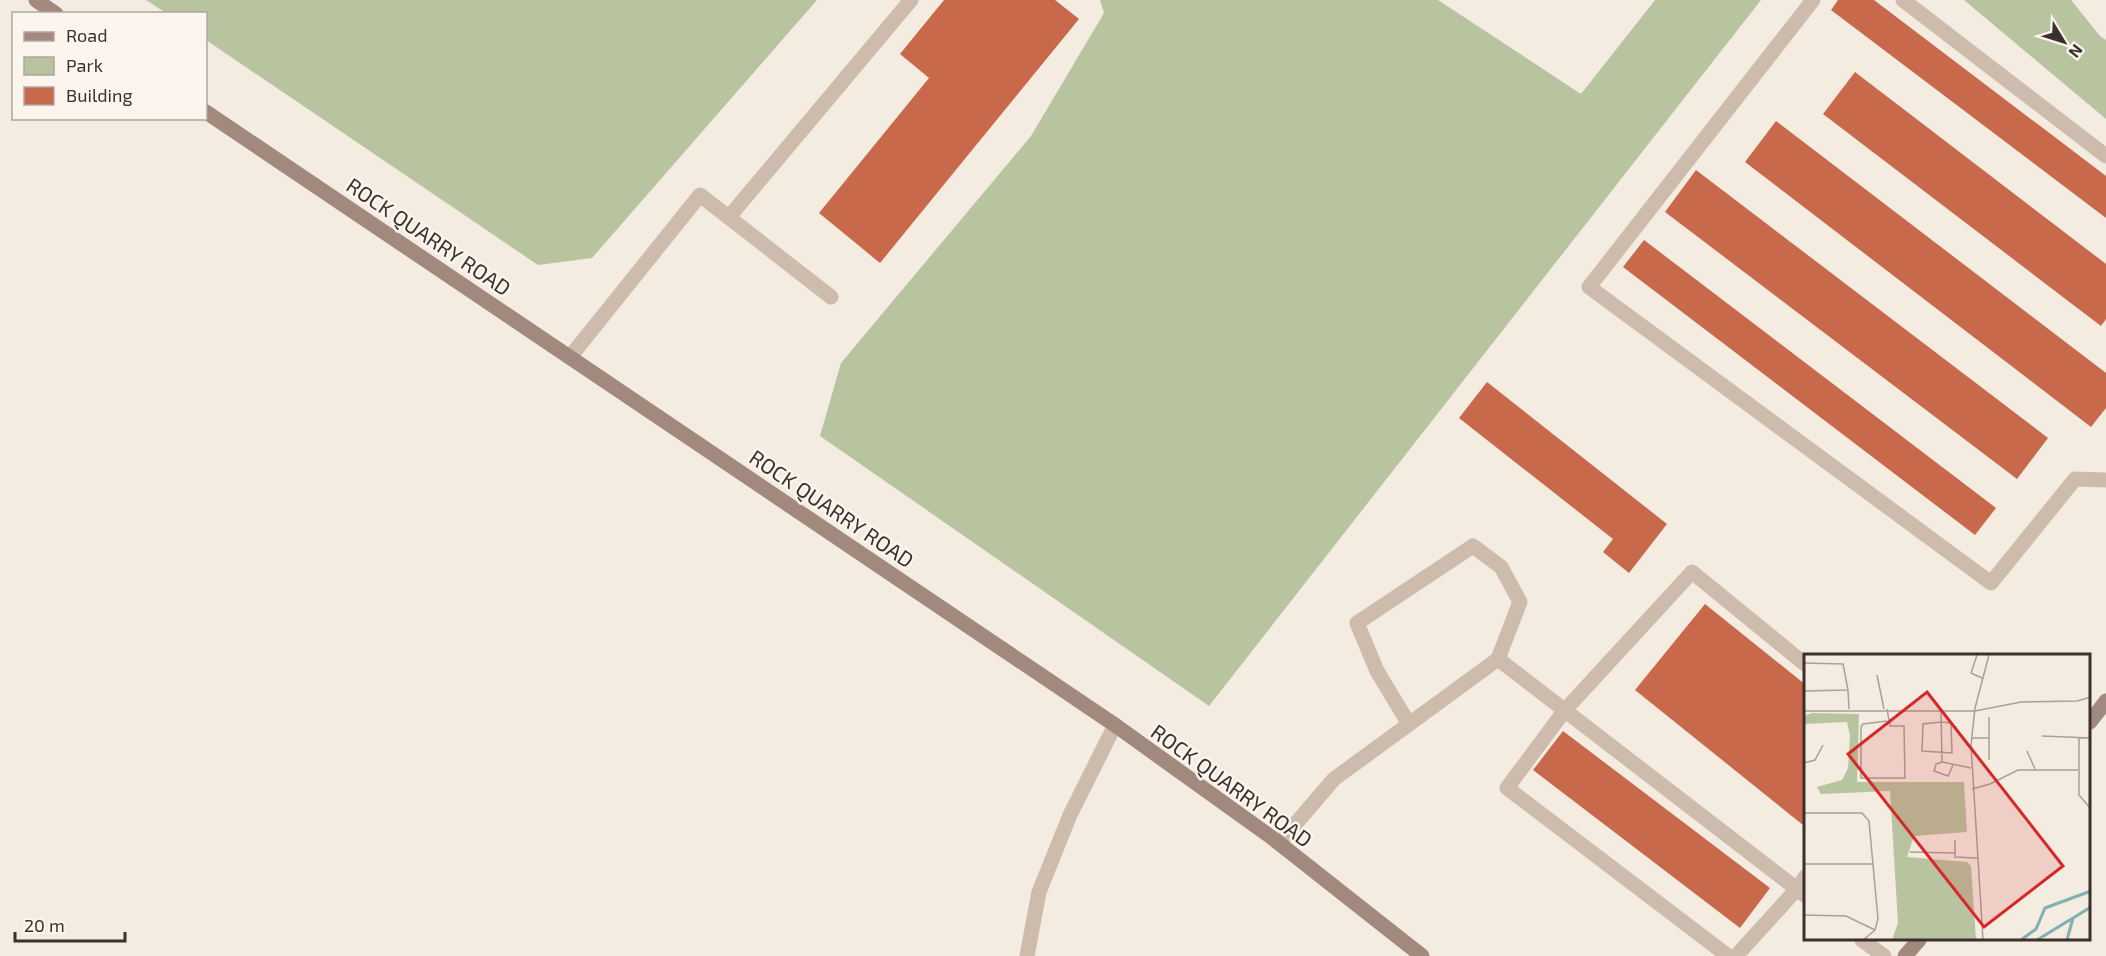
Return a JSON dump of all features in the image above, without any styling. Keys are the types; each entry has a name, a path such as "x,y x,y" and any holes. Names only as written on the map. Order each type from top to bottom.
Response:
{"street":[{"path":"36,0 53,12"},
{"path":"729,217 910,0"},
{"path":"1813,0 1589,287 1991,583 2075,479 2106,480"},
{"path":"1903,0 2106,156"},
{"name":"ROCK QUARRY ROAD","path":"207,113 1115,725 1279,843 1422,956"},
{"path":"570,357 700,195 831,297"},
{"path":"1279,843 1334,779 1498,659 1520,602 1501,567 1473,546 1357,623 1377,671 1409,724"},
{"path":"1728,956 1507,788 1564,710 1692,572 1804,663"},
{"path":"1498,659 1802,893 1736,956"},
{"path":"2091,721 2106,701"},
{"path":"1028,956 1039,892 1070,815 1115,725"},
{"path":"1865,941 1884,956"},
{"path":"1905,956 1917,941"}],"green space":[{"path":"146,0 817,0 592,258 538,265 207,41 207,12 164,12"},
{"path":"1100,0 1438,0 1581,94 1655,0 1761,0 1209,706 820,436 841,363 1031,136 1104,13"},
{"path":"1964,0 2071,0 2100,36 2106,40 2106,119"}],"building":[{"path":"944,0 1055,0 1079,19 880,263 819,213 929,78 900,54"},
{"path":"1838,0 1874,0 2106,176 2106,218 1831,10"},
{"path":"1855,72 2106,264 2106,319 2101,326 1823,114"},
{"path":"1776,121 2106,373 2106,408 2091,427 1745,162"},
{"path":"1696,170 2048,438 2017,479 1665,212"},
{"path":"1644,240 1996,508 1975,535 1623,267"},
{"path":"1487,382 1667,524 1629,573 1603,552 1613,539 1459,418"},
{"path":"1705,604 1804,683 1803,825 1635,690"},
{"path":"1563,731 1770,888 1740,928 1533,770"}]}
